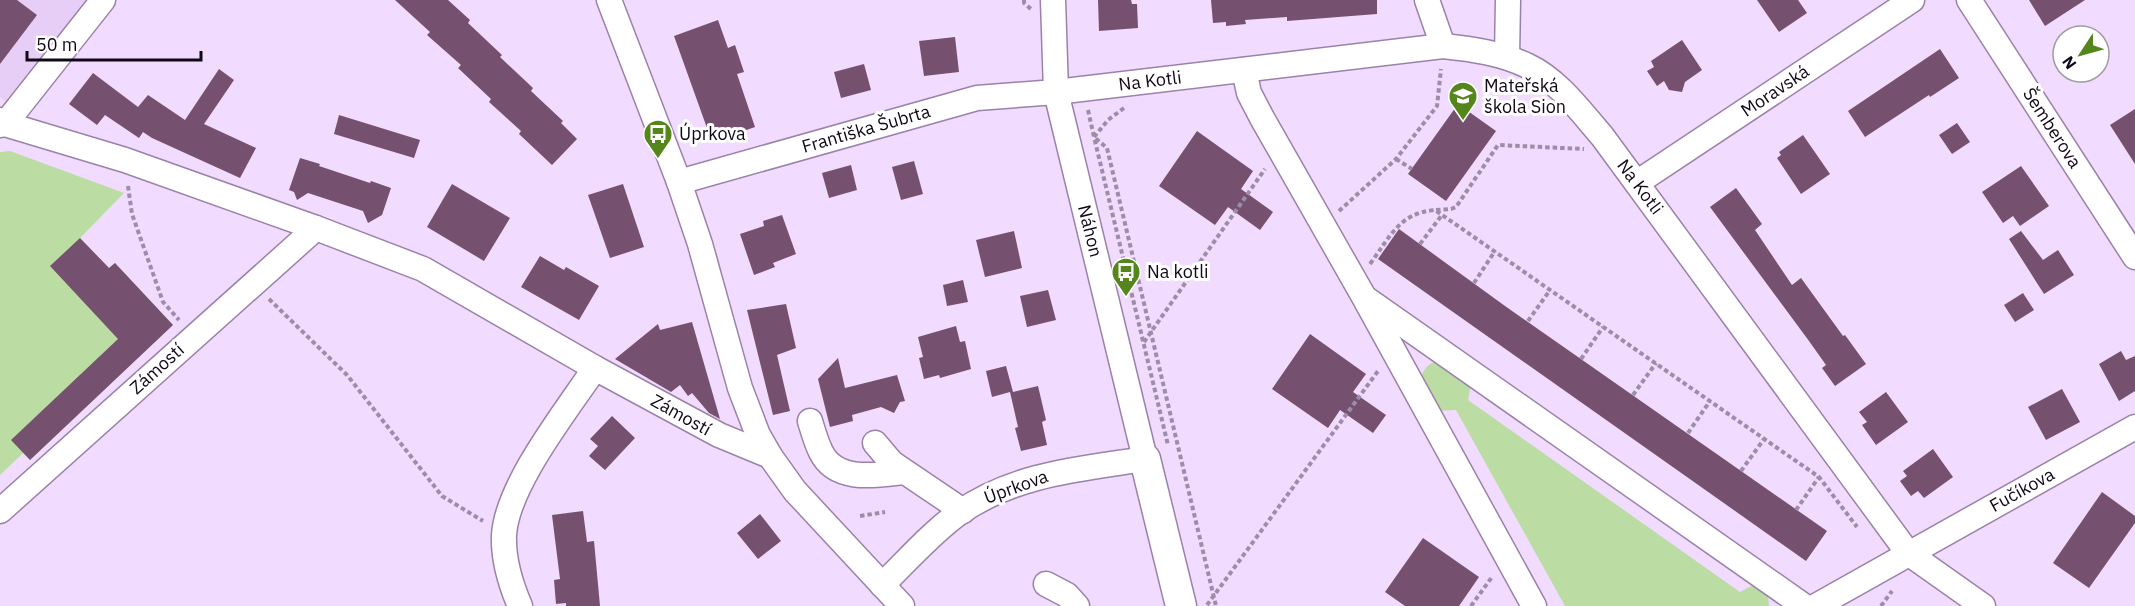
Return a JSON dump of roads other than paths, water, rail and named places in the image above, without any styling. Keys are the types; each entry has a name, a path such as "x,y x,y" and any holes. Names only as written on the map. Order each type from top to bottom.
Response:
{"main road":[{"path":"1157,452 1193,600"}],"street":[{"path":"2,123 103,0"},
{"path":"609,0 679,182 706,264 740,388 752,421 770,456 795,491 902,606"},
{"name":"Náhon","path":"1053,0 1056,92 1124,369 1157,452"},
{"path":"1427,0 1443,46"},
{"path":"1507,57 1508,0"},
{"name":"Moravská","path":"1638,182 1912,0"},
{"name":"Šemberova","path":"1969,0 2135,257"},
{"name":"Na Kotli","path":"1056,92 1443,46 1507,57 1530,67 1566,96 1602,136 1638,182 1908,553 1983,606"},
{"path":"1244,70 1250,93 1262,118 1364,297 1534,606"},
{"name":"Františka Šubrta","path":"679,182 977,98 1056,92"},
{"name":"Zámostí","path":"2,123 125,160 423,269 595,368 719,435 770,456"},
{"name":"Zámostí","path":"0,511 316,228"},
{"path":"1364,297 1804,606"},
{"path":"520,606 504,551 504,534 509,508 525,474 595,368"},
{"path":"810,420 822,454 831,466 859,476 904,472"},
{"name":"Fučíkova","path":"1908,553 2133,434"},
{"path":"875,443 892,463 963,510"},
{"name":"Úprkova","path":"882,585 945,524 992,493 1023,481 1062,471 1157,452"},
{"path":"1816,606 1908,553"},
{"path":"1046,584 1067,595 1077,606"}],"place":[{"name":"Mateřská škola Sion","path":"1463,122"},
{"name":"Úprkova","path":"658,160"},
{"name":"Na kotli","path":"1126,298"}]}
